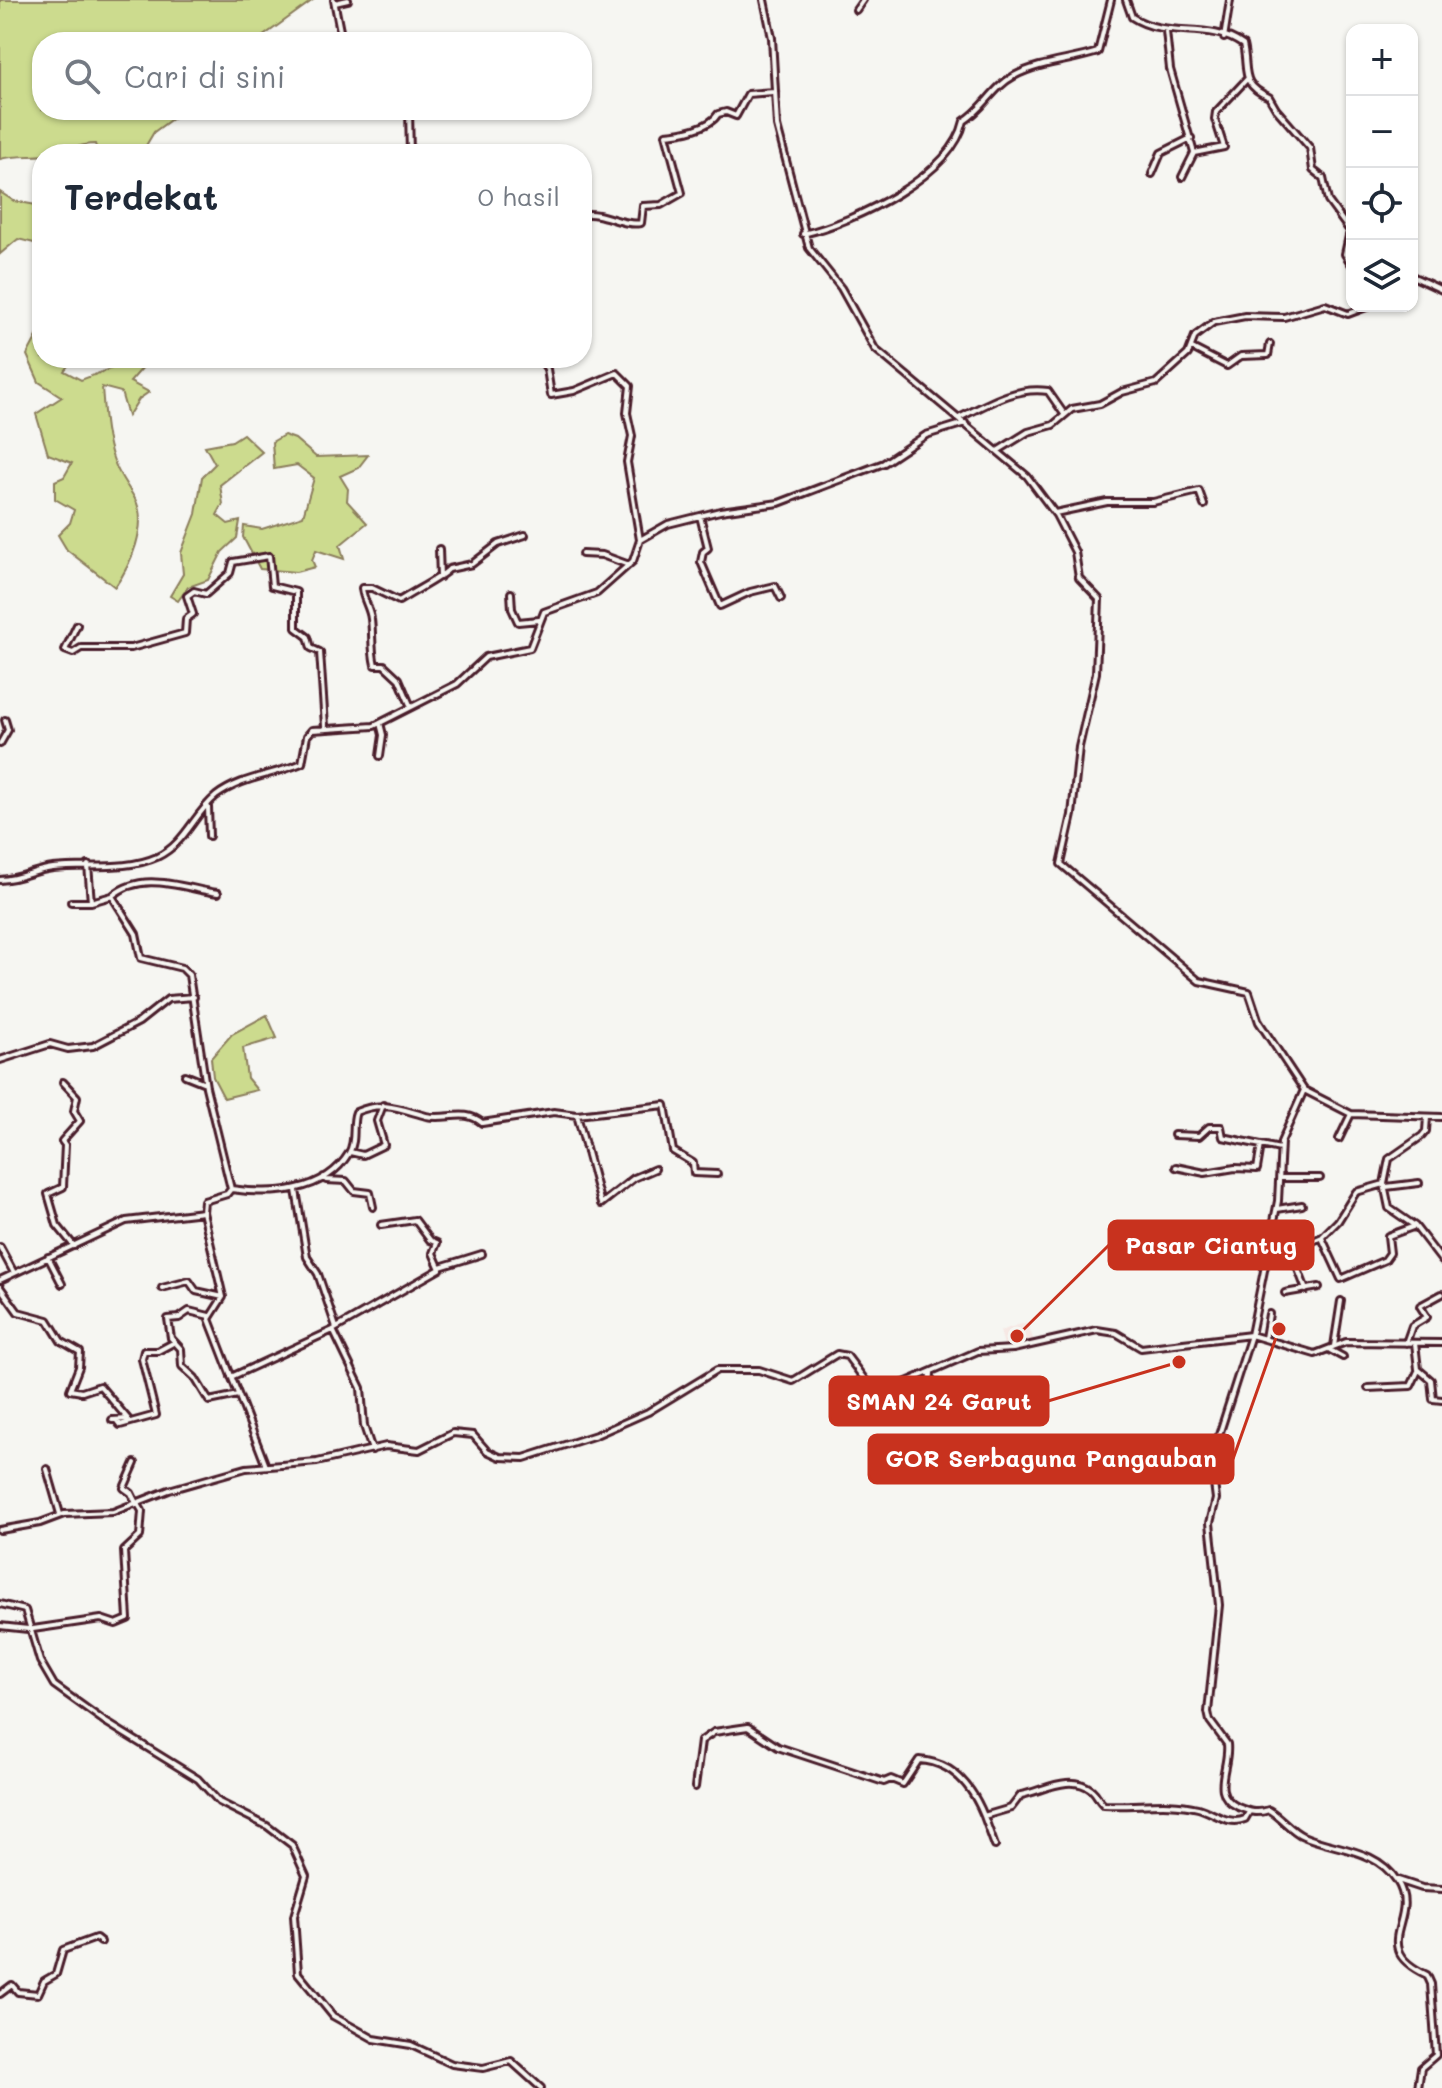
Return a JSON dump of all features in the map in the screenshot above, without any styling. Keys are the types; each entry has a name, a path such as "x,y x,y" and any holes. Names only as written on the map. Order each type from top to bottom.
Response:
{"street":[{"path":"340,32 334,2 348,0"},
{"path":"764,0 772,38 777,126 803,234 841,288 875,349 1027,476 1054,513 1078,558 1079,578 1096,593 1100,606 1096,673 1079,747 1062,866 1182,968 1214,987 1249,992 1266,1033 1304,1090 1351,1114 1442,1117"},
{"path":"856,10 863,0"},
{"path":"803,234 835,227 909,184 948,153 962,134 964,121 974,115 994,90 1016,75 1098,52 1111,0"},
{"path":"1126,0 1134,19 1152,28 1197,29 1243,45 1247,79 1256,91 1269,97 1310,148 1313,170 1323,178 1328,201 1350,231 1348,240"},
{"path":"1224,38 1230,0"},
{"path":"1166,30 1170,69 1194,153 1182,177"},
{"path":"1194,153 1224,147 1215,119 1216,112 1247,79"},
{"path":"592,216 614,218 633,225 641,223 643,206 661,205 682,193 666,134 691,130 715,119 718,114 736,116 751,92 774,92"},
{"path":"409,120 410,144"},
{"path":"1152,174 1161,153 1191,138"},
{"path":"1418,279 1442,290"},
{"path":"999,450 1028,432 1053,425 1064,414 1106,401 1122,392 1151,385 1192,348 1195,336 1219,320 1284,317 1325,305 1348,314 1351,312"},
{"path":"1192,348 1227,366 1241,356 1268,355 1270,344"},
{"path":"0,880 26,878 53,868 157,857 184,839 208,805 227,789 299,765 304,758 307,736 312,730 325,726 365,728 380,723 457,684 486,657 530,648 544,612 597,593 629,565 640,540 626,458 632,436 627,413 630,386 617,373 574,391 551,395 546,368"},
{"path":"959,418 1003,397 1029,390 1048,391 1064,414"},
{"path":"640,540 668,524 779,503 884,463 926,435 965,423"},
{"path":"1054,513 1107,502 1153,502 1199,491 1204,505"},
{"path":"700,516 708,548 703,552 701,562 720,606 750,592 775,586 781,598"},
{"path":"411,707 399,679 384,665 375,665 369,642 371,617 362,589 372,588 399,601 424,582 440,577 453,567 472,564 504,541 525,535"},
{"path":"439,549 440,577"},
{"path":"582,554 602,555 629,565"},
{"path":"77,625 65,650 73,653 80,648 132,648 185,633 186,619 193,614 187,596 194,591 206,594 231,572 233,562 269,556 272,586 296,592 296,628 308,637 311,648 320,652 325,726"},
{"path":"511,593 512,609 518,622 539,620"},
{"path":"0,744 8,730 5,720"},
{"path":"380,723 383,735 380,756"},
{"path":"208,805 209,836"},
{"path":"88,865 91,902"},
{"path":"71,902 91,902 112,896 128,884 156,882 218,893"},
{"path":"112,896 136,934 141,958 182,968 189,975 205,1083 231,1189"},
{"path":"0,1060 50,1044 76,1049 93,1046 139,1022 168,999 194,997"},
{"path":"185,1075 205,1083"},
{"path":"63,1082 77,1097 74,1111 80,1121 62,1141 65,1145 63,1187 48,1194 57,1225 74,1246"},
{"path":"1304,1090 1280,1149 1281,1178 1277,1209 1251,1335 1211,1460 1216,1499 1210,1523 1219,1605 1208,1712 1210,1721 1227,1744 1221,1792 1229,1803 1249,1812 1269,1810 1301,1836 1361,1853 1397,1880 1419,1888 1442,1889"},
{"path":"231,1189 296,1190 324,1177 350,1152 356,1131 354,1115 361,1109 383,1105 397,1105 425,1116 472,1115 482,1123 554,1112 577,1115 665,1105 673,1151 693,1163 694,1173 717,1174"},
{"path":"350,1152 363,1155 384,1145 377,1121 383,1105"},
{"path":"1339,1139 1351,1114"},
{"path":"577,1115 601,1204 634,1178 655,1169"},
{"path":"1427,1117 1422,1136 1389,1159 1385,1186 1389,1208 1415,1226 1435,1246 1442,1261"},
{"path":"1174,1135 1199,1136 1211,1127 1221,1127 1223,1137 1280,1149"},
{"path":"1176,1167 1205,1173 1235,1168 1257,1169 1261,1145"},
{"path":"324,1177 326,1180 346,1181 354,1191 370,1193 373,1207"},
{"path":"1281,1178 1320,1178"},
{"path":"1265,1262 1322,1237 1338,1221 1356,1192 1419,1183"},
{"path":"209,1316 223,1297 203,1212 204,1201 227,1194 231,1189"},
{"path":"296,1190 307,1257 318,1274 334,1329 361,1388 364,1426 372,1450"},
{"path":"1277,1209 1302,1205"},
{"path":"0,1280 126,1221 203,1212"},
{"path":"381,1225 415,1220 429,1239 437,1243 433,1253 440,1267"},
{"path":"1322,1237 1341,1279 1386,1260 1390,1253 1388,1236 1415,1226"},
{"path":"0,1247 15,1273"},
{"path":"1290,1250 1306,1290"},
{"path":"231,1377 334,1329 437,1272 440,1267 482,1254"},
{"path":"48,1257 62,1284"},
{"path":"162,1288 189,1281 196,1291 223,1297"},
{"path":"0,1287 18,1312 50,1320 61,1341 80,1352 79,1367 70,1389 81,1392 99,1385 128,1418 114,1420 120,1425 156,1415 142,1359 144,1351 158,1351 173,1343"},
{"path":"1285,1293 1319,1287"},
{"path":"1406,1343 1412,1326 1427,1317 1420,1305 1442,1294"},
{"path":"1332,1348 1341,1301"},
{"path":"209,1316 189,1311 168,1319 173,1343 181,1349 182,1366 195,1378 209,1401 238,1395"},
{"path":"1265,1338 1269,1314"},
{"path":"209,1316 266,1466"},
{"path":"0,1530 40,1523 60,1514 113,1512 193,1483 266,1466 317,1462 386,1446 419,1450 453,1433 465,1432 500,1457 533,1457 648,1412 706,1374 745,1368 793,1381 843,1353 871,1388 881,1393 978,1351 1013,1349 1097,1330 1116,1333 1141,1348 1251,1335 1315,1354 1332,1348 1442,1343"},
{"path":"1368,1388 1411,1386 1418,1369 1415,1343"},
{"path":"1332,1348 1343,1357"},
{"path":"1418,1369 1431,1380 1433,1399 1442,1400"},
{"path":"929,1402 931,1373"},
{"path":"0,1626 30,1629 101,1619 116,1624 128,1619 124,1551 140,1536 142,1511 131,1493 124,1488 135,1463"},
{"path":"47,1469 56,1490 60,1514"},
{"path":"0,1604 23,1608 40,1661 54,1685 104,1721 198,1779 219,1802 261,1822 292,1845 306,1876 294,1916 298,1973 333,2016 374,2039 411,2045 452,2064 483,2068 511,2061 541,2088"},
{"path":"695,1787 701,1741 714,1732 748,1727 792,1752 884,1782 891,1779 903,1784 919,1760 939,1762 972,1788 995,1846"},
{"path":"984,1816 1011,1808 1021,1795 1040,1792 1057,1783 1091,1790 1104,1805 1171,1803 1200,1809 1234,1822 1245,1819 1249,1812"},
{"path":"1397,1880 1404,1903 1396,1946 1401,1961 1430,1979 1439,2055 1421,2068 1418,2088"},
{"path":"0,1994 12,1985 18,1992 38,1994 44,1981 56,1974 63,1950 96,1938 101,1942"}],"shaded area":[{"path":"1027,1322 1034,1341 1005,1349 1000,1331"}],"green space":[{"path":"0,0 313,0 269,32 32,32 32,120 170,120 154,132 147,144 32,144 32,156 0,159"},
{"path":"0,192 14,201 32,204 32,242 18,239 0,254"},
{"path":"32,346 32,366 27,355"},
{"path":"33,368 66,368 64,371 81,380 112,368 142,368 130,382 149,392 139,399 128,416 121,392 102,387 111,452 118,471 135,499 140,521 132,557 115,587 67,550 58,535 70,523 74,510 55,499 55,481 64,477 72,463 48,454 36,414 62,397 39,382"},
{"path":"243,434 262,452 220,485 223,504 217,515 228,524 240,521 237,538 222,552 208,580 188,587 178,601 170,596 183,574 181,553 196,514 202,477 215,464 205,446 232,441"},
{"path":"284,435 295,439 316,457 368,455 358,468 340,476 348,489 347,501 367,523 340,545 344,559 316,550 312,560 315,567 296,572 260,569 243,537 244,526 262,529 303,516 314,478 297,465 274,469 272,442"},
{"path":"267,1015 277,1038 243,1048 247,1078 257,1090 224,1098 213,1077 211,1058 232,1034"}],"place":[{"name":"GOR Serbaguna Pangauban","path":"1279,1329"},
{"name":"Pasar Ciantug","path":"1017,1336"},
{"name":"SMAN 24 Garut","path":"1179,1362"}]}
